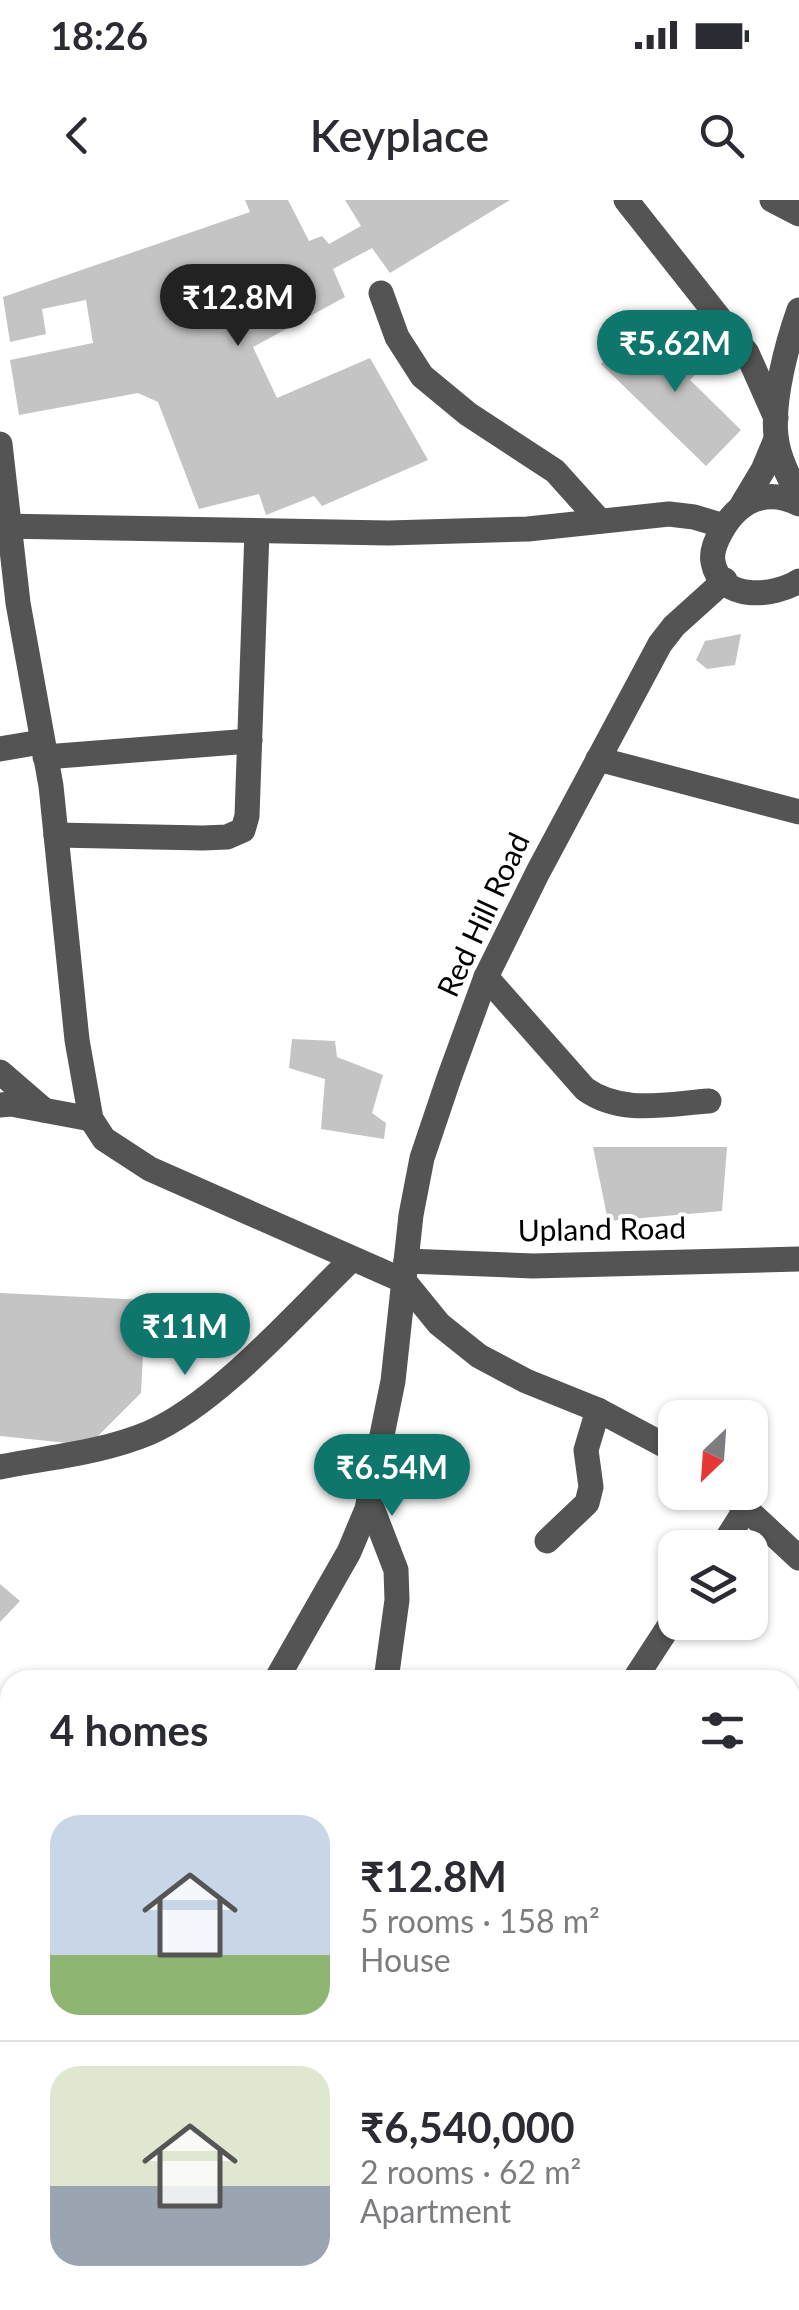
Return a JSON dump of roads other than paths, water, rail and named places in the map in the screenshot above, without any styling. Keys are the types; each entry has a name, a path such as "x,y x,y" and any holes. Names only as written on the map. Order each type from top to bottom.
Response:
{"street":[{"path":"626,200 747,353 776,429 781,459 799,496"},
{"path":"772,200 799,214"},
{"path":"381,293 397,336 422,376 468,414 556,472 600,522"},
{"path":"791,590 766,594 740,591 724,580 712,559 724,526 763,470 776,429 791,333 799,310"},
{"path":"0,444 4,526 56,835 76,1040 91,1119 104,1139 150,1169 352,1260 405,1271 439,1324 479,1356 658,1442"},
{"path":"742,505 769,495 799,504"},
{"path":"4,526 408,532 528,529 669,514 724,526"},
{"path":"56,835 227,837 242,830 247,816 257,531"},
{"name":"Red Hill Road","path":"282,1670 349,1552 369,1500 392,1380 411,1215 422,1158 486,977 660,644 724,580"},
{"path":"0,749 250,741"},
{"path":"598,759 799,812"},
{"path":"486,977 584,1089 602,1101 622,1106 709,1102"},
{"path":"0,1072 44,1110"},
{"path":"0,1105 91,1119"},
{"name":"Upland Road","path":"405,1271 799,1259"},
{"path":"0,1467 108,1447 150,1432 189,1411 352,1260"},
{"path":"547,1540 587,1503 591,1487 586,1450 598,1410"},
{"path":"369,1500 396,1570 387,1670"},
{"path":"749,1510 799,1558"},
{"path":"641,1670 660,1640"}]}
